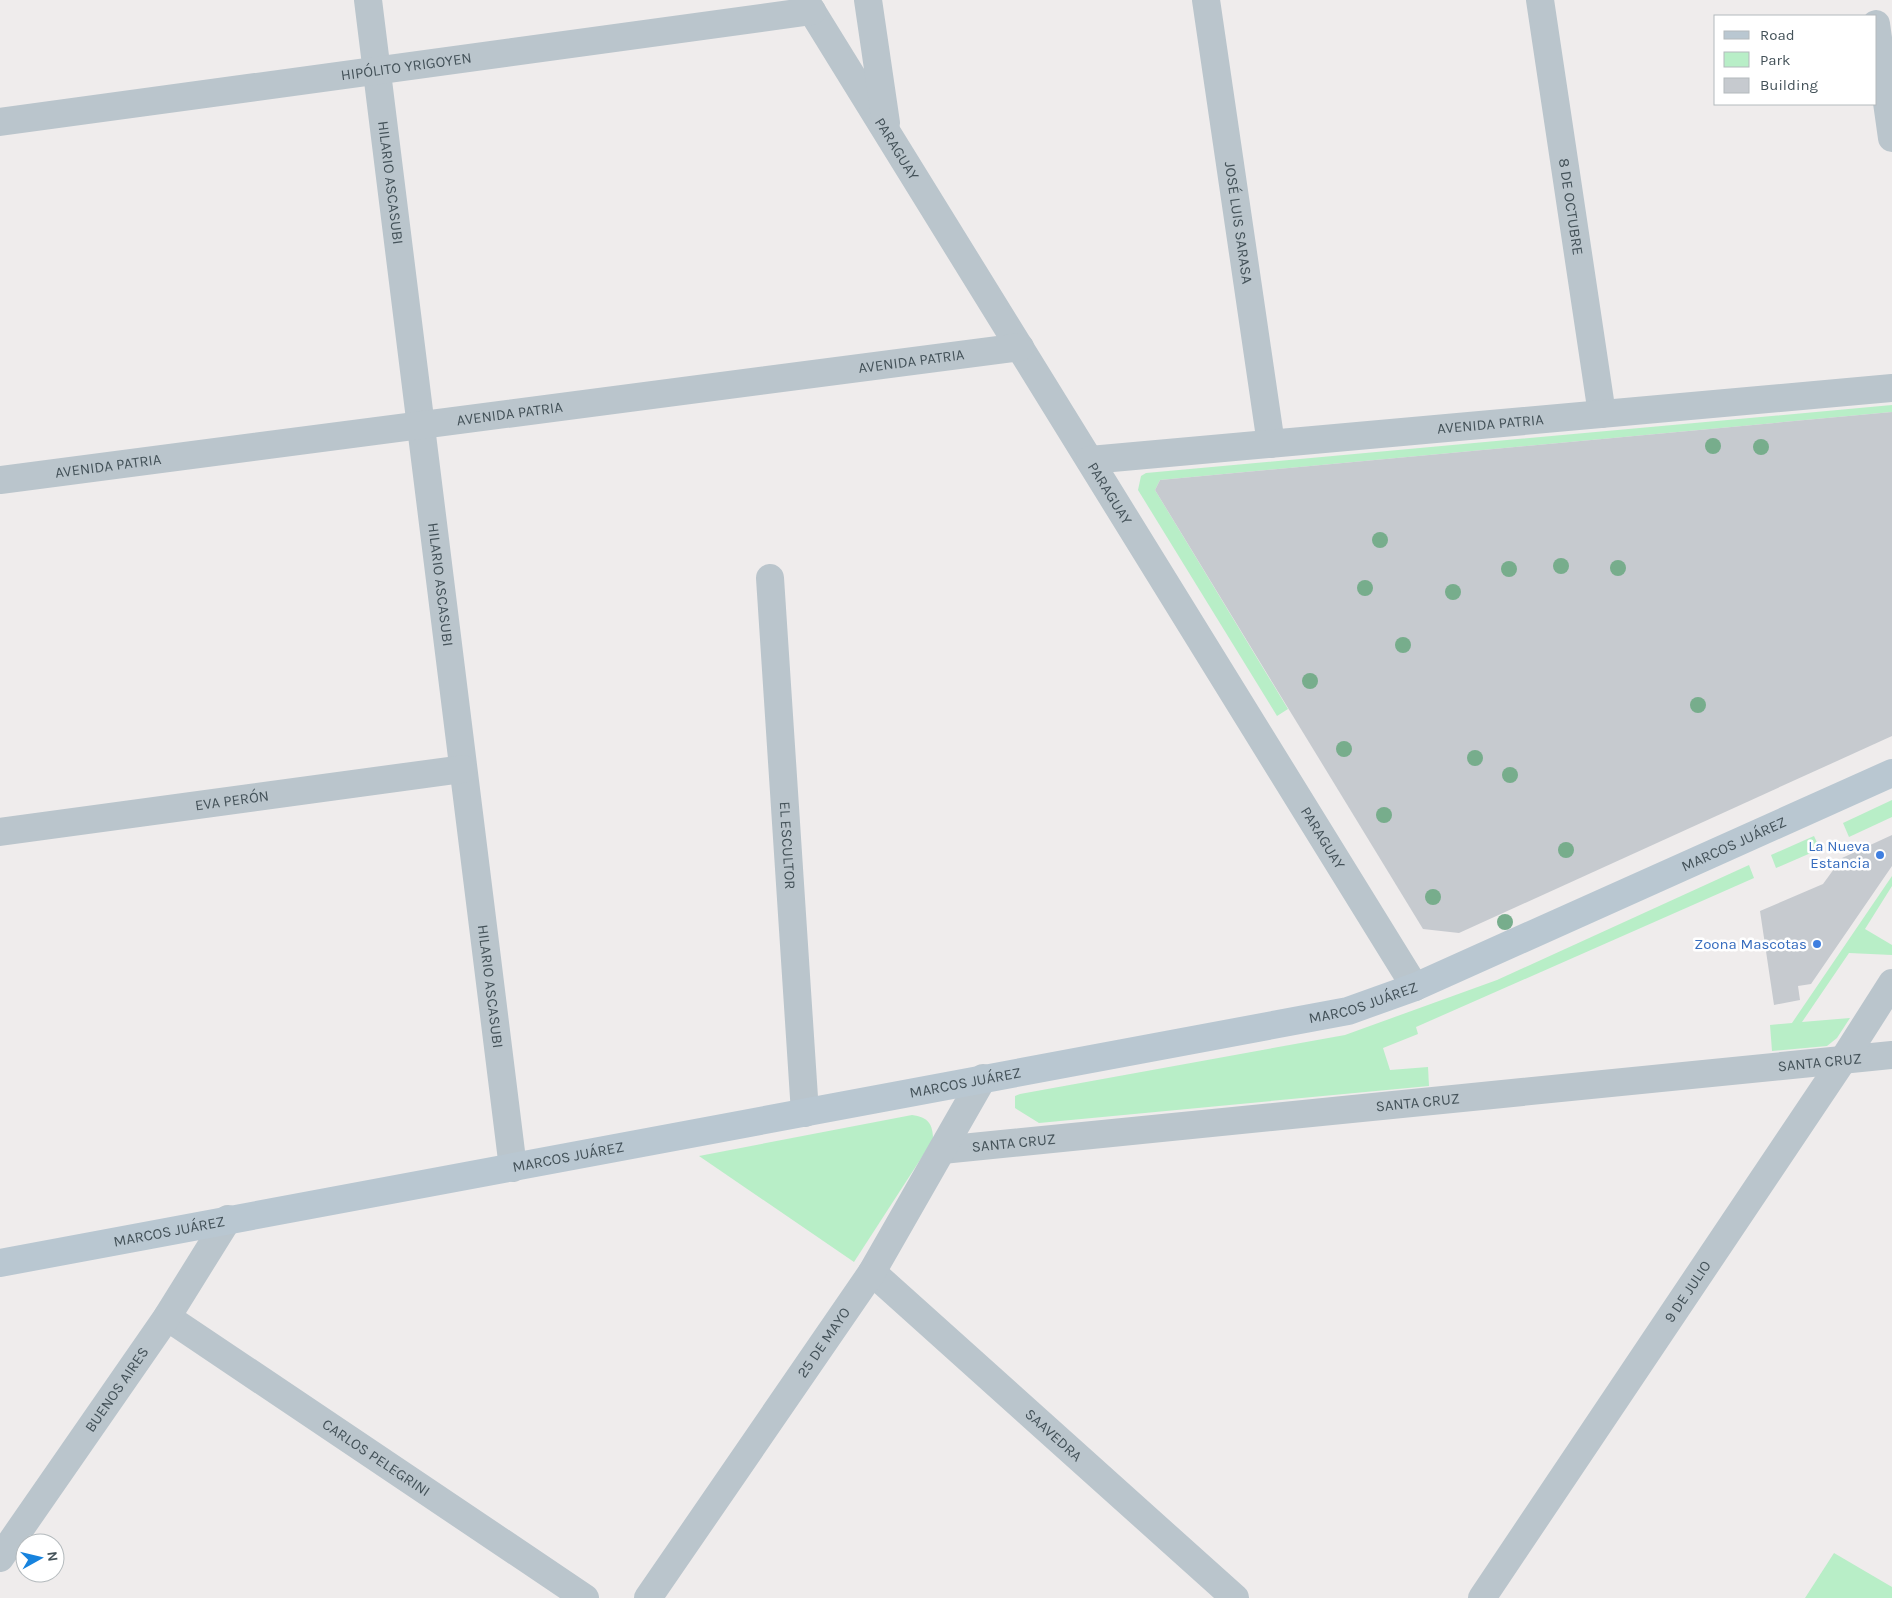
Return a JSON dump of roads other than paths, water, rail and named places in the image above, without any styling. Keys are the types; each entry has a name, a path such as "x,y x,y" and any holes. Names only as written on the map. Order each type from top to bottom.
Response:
{"main road":[{"name":"MARCOS JUÁREZ","path":"0,1263 228,1219 513,1168 983,1078 1326,1016 1415,987 1892,773"}],"street":[{"name":"HILARIO ASCASUBI","path":"368,0 513,1168"},
{"path":"868,0 888,134"},
{"name":"JOSÉ LUIS SARASA","path":"1206,0 1271,444"},
{"name":"8 DE OCTUBRE","path":"1540,0 1602,414"},
{"path":"1872,0 1875,15"},
{"name":"HIPÓLITO YRIGOYEN","path":"0,122 377,71 809,5"},
{"name":"PARAGUAY","path":"809,5 1415,987"},
{"path":"1877,31 1892,138"},
{"name":"AVENIDA PATRIA","path":"0,480 1020,347"},
{"name":"AVENIDA PATRIA","path":"1090,460 1892,388"},
{"name":"EL ESCULTOR","path":"770,578 805,1113"},
{"name":"EVA PERÓN","path":"0,832 463,769"},
{"name":"9 DE JULIO","path":"1482,1598 1843,1060 1892,983"},
{"name":"SANTA CRUZ","path":"942,1150 1892,1055"},
{"name":"25 DE MAYO","path":"648,1598 872,1272 983,1078"},
{"name":"BUENOS AIRES","path":"0,1558 167,1317 228,1219"},
{"name":"SAAVEDRA","path":"872,1272 1235,1598"},
{"name":"CARLOS PELEGRINI","path":"167,1317 585,1598"}],"place":[{"name":"La Nueva Estancia","path":"1880,855"},
{"name":"Zoona Mascotas","path":"1817,944"}]}
